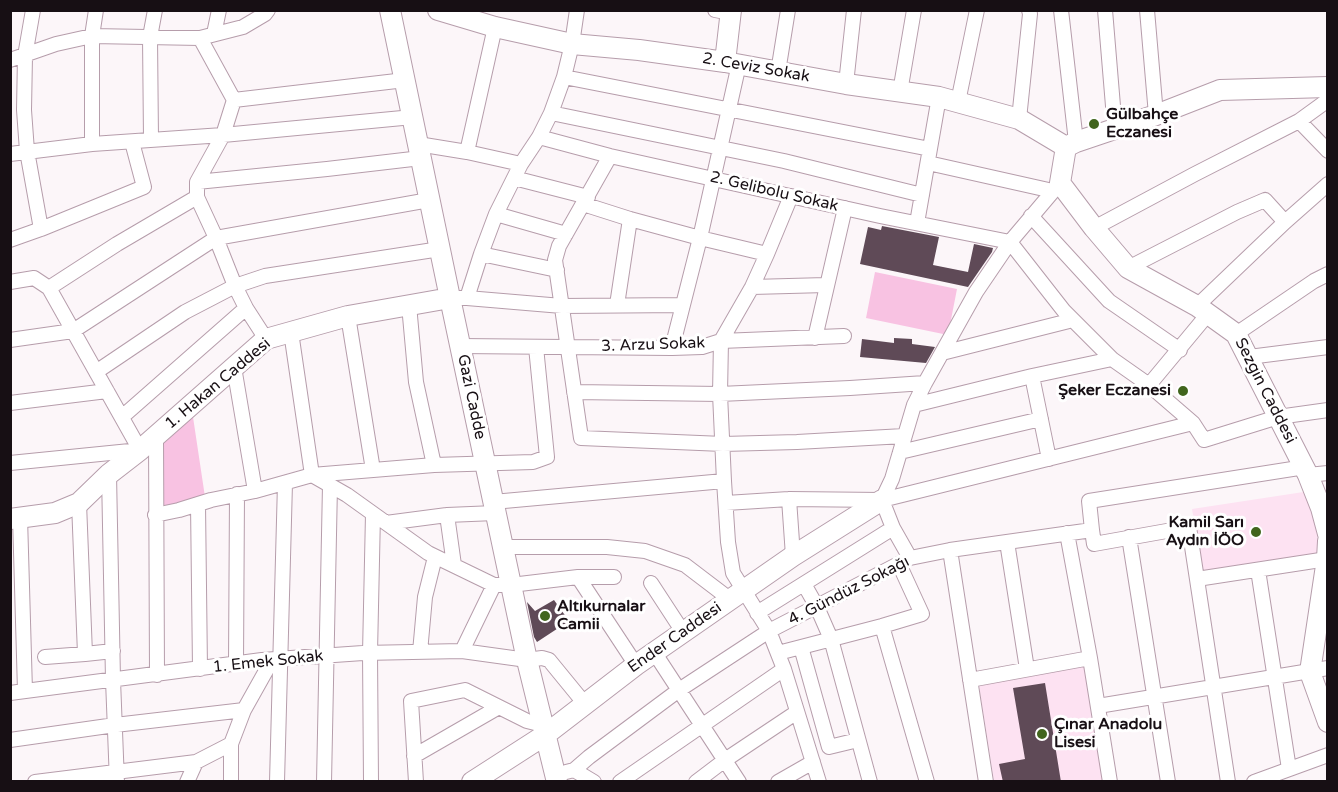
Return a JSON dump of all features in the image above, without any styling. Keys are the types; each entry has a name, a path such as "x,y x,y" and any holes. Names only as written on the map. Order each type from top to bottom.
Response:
{"main road":[{"name":"Gazi Cadde","path":"390,10 440,249 458,298 460,346 503,548 502,585 527,660 544,730 562,775"},
{"name":"2. Ceviz Sokak","path":"438,10 495,27 572,44 639,50 732,63 846,84 939,97 1019,119 1071,144"},
{"path":"726,11 732,63"},
{"path":"1056,187 1071,144 1220,90 1328,87"},
{"name":"Sezgin Caddesi","path":"1056,187 1128,268 1203,310 1236,334 1278,417 1314,472 1328,534"},
{"name":"1. Hakan Caddesi","path":"15,518 55,513 79,502 266,339 348,316 458,298"},
{"name":"Ender Caddesi","path":"472,782 491,775 544,730 585,704 654,652 793,556 882,500"},
{"path":"1327,550 1319,670 1328,722"}],"street":[{"path":"33,10 25,56 24,110 27,151 41,229"},
{"path":"92,144 92,36 96,10"},
{"path":"151,139 150,37 155,10"},
{"path":"219,10 207,36 234,100 223,135 197,190 235,286 266,339"},
{"path":"10,60 56,44 92,36 207,36 243,27 268,10"},
{"path":"577,10 564,77 551,112 539,137 521,164 496,214 481,254 458,298 562,306 683,305"},
{"path":"778,72 788,10"},
{"path":"846,84 854,10"},
{"path":"900,92 914,10"},
{"path":"958,102 977,10"},
{"path":"1019,119 1029,10"},
{"path":"1061,10 1071,144"},
{"path":"1105,10 1114,129"},
{"path":"1147,10 1156,115"},
{"path":"467,152 495,27"},
{"path":"672,348 729,110 732,63"},
{"path":"564,77 729,110 1056,187 1010,242 976,292 925,382 914,405 891,479 882,500 922,614 778,653"},
{"path":"234,100 405,80"},
{"path":"917,224 939,97"},
{"path":"1094,228 1299,121 1328,100"},
{"path":"551,112 784,161 922,195"},
{"path":"10,154 92,144 223,135 413,117"},
{"path":"1299,121 1328,151"},
{"name":"2. Gelibolu Sokak","path":"539,137 610,156 917,224 1010,242"},
{"path":"10,240 144,187 132,142"},
{"path":"49,288 197,190 420,151 467,152 521,164"},
{"path":"610,156 559,246 555,260 581,438 723,444 904,436"},
{"path":"514,178 586,201 630,219 767,254"},
{"path":"1149,385 1180,350 1203,310 1285,222 1328,184"},
{"name":"3. Arzu Sokak","path":"460,346 672,348 702,347 721,340 752,287 791,196"},
{"path":"10,340 73,331 216,238 429,200"},
{"path":"1128,268 1265,200 1285,222"},
{"path":"815,338 844,208"},
{"path":"496,214 566,234"},
{"path":"1031,216 1109,301 1180,350"},
{"path":"617,305 630,219"},
{"path":"1010,242 1064,311 1112,359 1149,385 1193,423 1204,440 1278,417 1328,411"},
{"path":"96,372 185,312 235,286 265,276 440,249"},
{"path":"481,254 557,270"},
{"path":"1236,334 1328,274"},
{"path":"10,282 34,278 49,288 140,450 10,463"},
{"path":"752,287 826,285"},
{"path":"409,305 416,382 434,465"},
{"path":"122,417 246,308"},
{"path":"348,316 373,470"},
{"path":"942,353 1073,320"},
{"path":"291,332 312,475"},
{"path":"737,596 728,542 724,481 720,394 721,340 844,336"},
{"path":"155,515 312,475 434,465 533,462 547,457 536,347"},
{"path":"1249,357 1328,347"},
{"path":"914,405 1112,359"},
{"path":"234,368 255,491"},
{"path":"1032,376 1049,459"},
{"path":"574,392 720,394 925,382"},
{"path":"10,403 107,391"},
{"path":"900,452 1041,419"},
{"path":"726,503 789,499 882,500 1193,423"},
{"path":"156,436 157,675"},
{"path":"1228,782 1189,527 1094,544 1089,501 1314,472"},
{"path":"110,474 116,776"},
{"path":"312,475 347,495 428,554 502,585 578,577 614,577"},
{"path":"386,523 494,507 724,481"},
{"path":"277,782 276,659 285,483"},
{"path":"324,782 330,485"},
{"path":"236,664 237,494"},
{"path":"789,499 793,556"},
{"path":"79,502 85,654"},
{"path":"198,504 200,669"},
{"path":"371,782 370,653 373,514"},
{"path":"447,515 454,566"},
{"path":"15,518 18,692"},
{"path":"758,613 893,528"},
{"name":"4. Gündüz Sokağı","path":"562,775 679,690 769,631 904,561 950,550 1092,530"},
{"path":"1067,533 1110,782"},
{"path":"1129,537 1168,782"},
{"path":"1007,542 1027,669"},
{"path":"503,548 607,547 645,551 685,565 737,596 758,613 769,631 784,669 819,782"},
{"path":"950,550 986,782"},
{"path":"1197,579 1258,570 1327,550"},
{"path":"420,652 425,597 435,557"},
{"path":"1258,570 1289,769"},
{"path":"578,577 636,665"},
{"path":"651,583 683,632"},
{"path":"804,584 831,639 870,782"},
{"path":"462,651 502,585"},
{"path":"882,626 927,782"},
{"path":"801,647 829,747 858,740"},
{"path":"45,657 112,651"},
{"name":"1. Emek Sokak","path":"18,692 276,659 370,653 462,651 527,660 542,658 549,660 585,704"},
{"path":"654,652 740,782"},
{"path":"970,680 1090,658"},
{"path":"231,782 231,744 244,710 276,659"},
{"path":"620,782 784,669"},
{"path":"1098,706 1319,670"},
{"path":"416,782 411,700 465,690 544,730"},
{"path":"414,756 499,707"},
{"path":"10,740 244,710"},
{"path":"696,782 797,712"},
{"path":"35,782 116,776 196,762 231,744"},
{"path":"1254,782 1328,755"},
{"path":"187,782 196,762"},
{"path":"778,782 813,762"},
{"path":"562,775 594,782"}],"shaded area":[{"path":"875,272 957,289 948,335 866,318"},
{"path":"193,417 205,497 162,509 162,445"},
{"name":"Kamil Sarı Aydın İÖO","path":"1310,491 1320,555 1203,573 1192,509"},
{"name":"Çınar Anadolu Lisesi","path":"1085,665 1105,781 994,781 979,686"}],"building":[{"path":"882,226 939,237 933,265 968,272 974,244 993,248 968,287 860,264 868,227 881,230"},
{"path":"894,338 912,339 912,344 935,347 926,363 860,357 862,339 894,343"},
{"name":"Altıkurnalar Camii","path":"554,600 569,621 537,642 527,602 535,611"},
{"path":"1045,683 1061,782 1003,782 999,764 1025,759 1013,688"}],"place":[{"name":"Gülbahçe Eczanesi","path":"1094,124"},
{"name":"Şeker Eczanesi","path":"1183,391"},
{"name":"Kamil Sarı Aydın İÖO","path":"1256,532"},
{"name":"Altıkurnalar Camii","path":"545,616"},
{"name":"Çınar Anadolu Lisesi","path":"1042,734"}]}
